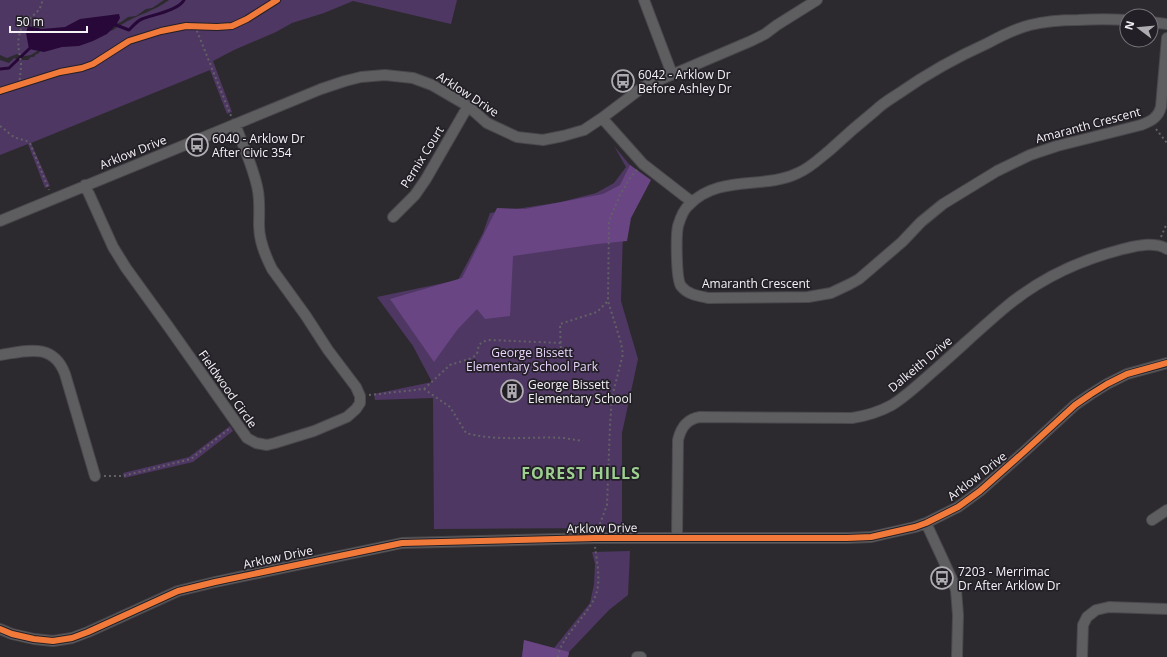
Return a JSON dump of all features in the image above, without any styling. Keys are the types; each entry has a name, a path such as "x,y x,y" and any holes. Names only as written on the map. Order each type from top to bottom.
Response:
{"street":[{"path":"644,0 672,74"},
{"name":"Arklow Drive","path":"0,221 333,84 369,76 401,76 432,85 468,106 487,122 518,137 543,140 563,136 584,130 643,87 765,34 817,0"},
{"name":"Amaranth Crescent","path":"1119,19 1049,22 1030,25 1005,35 963,54 910,86 877,109 820,158 798,174 775,181 741,183 708,191 687,207 682,214 678,225 679,282 681,286 688,292 698,297 709,298 808,297 825,295 841,289 859,279 902,242 921,222 943,204 997,171 1030,155 1056,146 1141,126 1157,117 1161,107 1167,38"},
{"name":"Pernix Court","path":"393,217 415,195 426,179 468,106"},
{"path":"602,118 643,164 692,202"},
{"path":"235,124 250,162 257,186 260,200 260,236 262,247 269,263 328,350 356,387 360,396"},
{"name":"Fieldwood Circle","path":"86,185 113,247 126,268 247,438 251,441 271,444 314,431 347,417 358,407 360,403 360,396"},
{"name":"Dalkeith Drive","path":"677,538 678,440 684,425 692,419 700,417 852,418 878,412 901,399 1008,306 1041,282 1076,264 1100,255 1142,246 1162,247"},
{"path":"0,355 38,351 50,354 58,361 65,374 95,476"},
{"name":"Arklow Drive","path":"0,629 12,634 34,639 53,641 72,638 178,591 402,543 595,538 846,538 871,536 926,523 958,507 980,491 1075,405 1090,394 1127,374 1167,363"},
{"path":"1152,520 1167,510"},
{"path":"926,523 956,590 958,615 956,657"},
{"path":"1082,657 1083,625 1087,617 1096,610 1109,607 1167,609"}],"path":[{"path":"19,85 21,70 18,38 22,26 40,10 43,2 42,0"},
{"path":"195,26 235,124"},
{"path":"1150,121 1167,143"},
{"path":"0,126 12,136 27,140 30,143 53,200"},
{"path":"558,657 562,644 594,599 598,586 595,538 607,505 612,397 623,354 608,301 609,221 630,178 643,164"},
{"path":"1162,247 1167,223"},
{"path":"561,353 560,324 597,312 608,301"},
{"path":"360,396 424,389 450,365 472,358 477,354 478,345 483,341 561,343"},
{"path":"424,389 450,407 466,433 499,438 564,438 583,441"},
{"path":"95,476 123,476 191,459 236,424"}],"green space":[{"path":"0,0 164,0 152,8 146,9 136,16 128,17 121,22 39,50 31,55 25,56 17,54 7,58 0,55"},
{"path":"169,0 457,0 451,24 353,1 324,13 292,23 213,61 232,112 227,114 210,70 31,143 50,186 45,188 28,144 0,155 0,60 9,63 14,58 19,60 28,60 38,54 41,50 114,30 133,18 164,4"},
{"name":"George Bissett Elementary School Park","path":"614,146 643,178 623,230 621,301 638,359 622,433 622,528 434,529 433,398 375,400 374,394 432,382 413,346 377,297 458,280 483,233 490,213 561,202 596,193 614,183 626,167"},
{"path":"230,426 233,431 193,462 124,478 123,473 189,457"},
{"path":"630,551 628,595 609,610 569,652 568,657 522,657 524,640 554,648 590,603 594,584 595,564 592,552"}],"shaded area":[{"path":"119,14 120,18 116,25 107,34 93,41 79,46 62,47 44,52 29,49 26,33 28,26 42,29 65,27 80,19"},
{"path":"630,165 651,180 631,218 627,241 513,256 510,316 485,319 477,309 457,330 434,362 390,299 462,278 497,208 525,209 603,194 620,185"},
{"path":"524,640 569,652 568,657 522,657"}],"waterway":[{"path":"116,25 129,30 140,20 177,7 184,0"},
{"path":"0,69 9,68 29,49"}],"cycle path":[{"path":"0,91 60,72 82,68 93,64 129,41 161,31 186,26 232,26 247,19 277,0"},
{"path":"0,629 12,634 34,639 53,641 72,638 178,591 402,543 595,538 847,538 871,537 915,527 958,507 980,491 1075,405 1091,394 1127,374 1167,363"}],"place":[{"name":"6042 - Arklow Dr Before Ashley Dr","path":"623,81"},
{"name":"6040 - Arklow Dr After Civic 354","path":"197,145"},
{"name":"George Bissett Elementary School","path":"512,391"},
{"name":"7203 - Merrimac Dr After Arklow Dr","path":"942,578"}],"district":[{"name":"FOREST HILLS","path":"581,473"}]}
